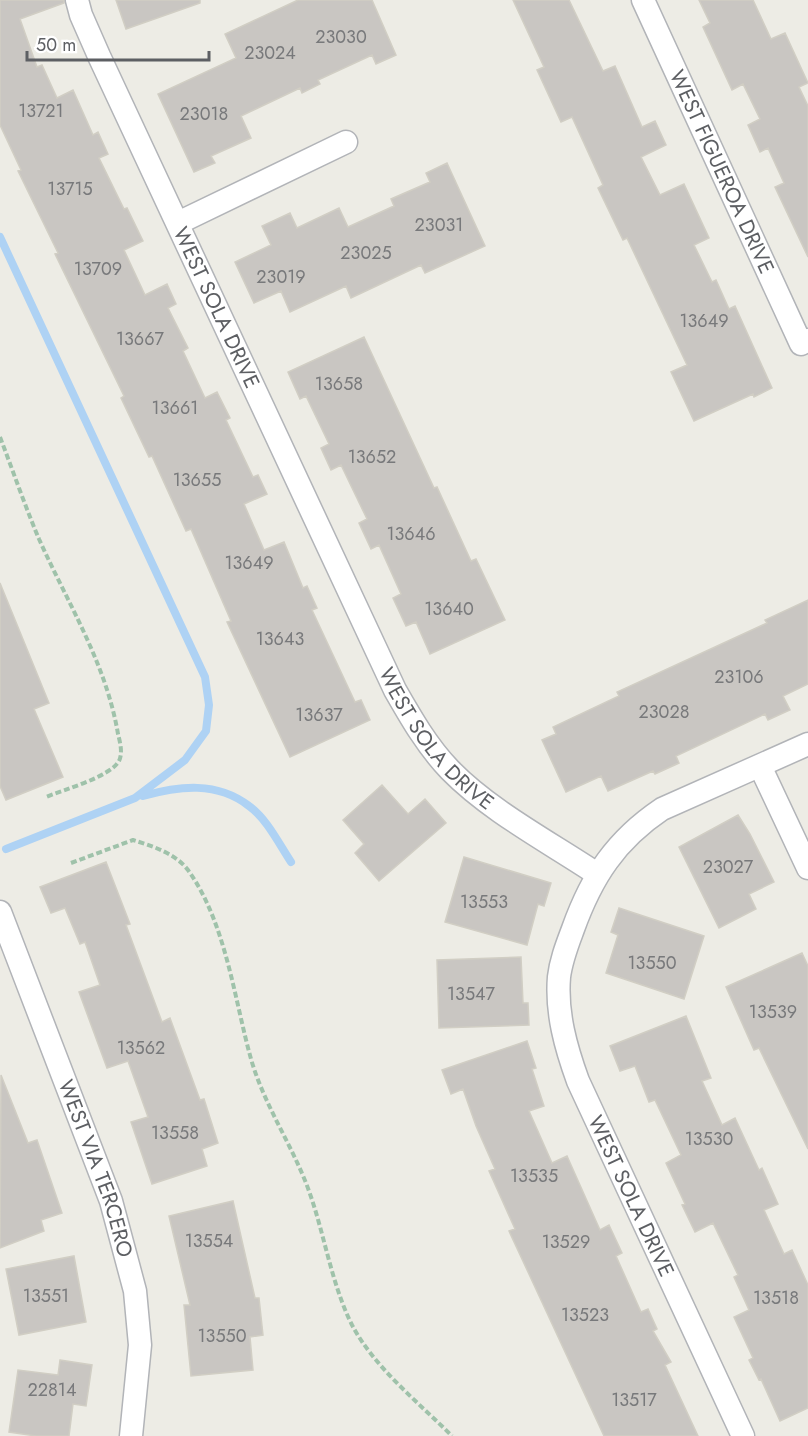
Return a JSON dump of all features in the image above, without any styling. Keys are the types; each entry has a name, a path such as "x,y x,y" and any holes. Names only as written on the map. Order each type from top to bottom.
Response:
{"street":[{"name":"WEST SOLA DRIVE","path":"76,0 99,56 395,690 422,737 449,770 474,792 597,874 563,957 559,979 560,1012 566,1047 578,1081 743,1436"},
{"name":"WEST FIGUEROA DRIVE","path":"643,0 804,342"},
{"path":"178,223 345,142"},
{"path":"597,874 623,841 662,809 808,744"},
{"path":"760,766 808,868"},
{"name":"WEST VIA TERCERO","path":"0,912 111,1201 135,1291 140,1345 131,1436"}],"path":[{"path":"0,436 38,536 82,625 102,673 121,748 119,761 108,772 46,797"},
{"path":"71,863 133,840 168,853 187,869 212,917 223,950 251,1059 267,1104 306,1182 330,1265 352,1325 367,1349 452,1436"}],"building":[{"path":"0,0 64,0 64,3 20,19 37,67 42,65 57,98 73,90 93,135 98,132 108,154 99,158 143,241 124,250 145,295 167,284 176,304 168,308 188,348 183,351 205,398 217,392 230,418 226,420 253,477 258,475 267,494 244,504 264,550 284,542 303,588 307,586 317,608 312,610 355,702 361,700 370,720 290,757 227,622 231,621 191,529 186,531 152,456 149,457 121,398 124,396 55,254 58,253 18,171 21,170 0,125"},
{"path":"116,0 200,0 200,3 126,29"},
{"path":"298,0 372,0 396,55 376,64 372,55 318,80 320,84 302,93 300,88 241,116 251,138 211,156 215,163 194,172 158,94 236,58 225,34"},
{"path":"513,0 569,0 603,71 615,66 642,127 655,121 666,145 641,157 660,195 684,184 709,238 694,245 712,282 716,280 729,309 735,306 772,388 754,397 753,394 694,421 671,372 687,365 627,238 623,240 598,188 603,185 572,117 561,122 537,70 544,67"},
{"path":"699,0 753,0 771,39 785,33 808,83 799,87 808,106 808,257 775,187 784,183 768,148 760,152 748,125 760,119 743,84 732,90 703,27 710,23"},
{"path":"447,163 485,246 425,273 421,265 351,298 346,286 290,312 281,291 254,303 235,262 271,245 262,226 290,213 297,228 339,208 348,227 394,206 391,199 430,182 426,173"},
{"path":"364,337 434,488 437,487 471,561 476,559 505,620 430,654 416,622 406,626 393,598 401,594 379,545 371,549 359,523 367,519 341,465 331,470 321,448 329,444 306,396 300,399 288,372"},
{"path":"0,583 49,703 34,709 63,777 6,800 0,786"},
{"path":"808,600 808,684 783,696 790,710 768,720 765,714 676,756 679,763 655,774 653,771 608,791 601,776 566,792 542,740 556,734 553,727 619,696 617,692 767,623 765,620"},
{"path":"382,785 408,814 425,799 446,823 379,881 355,853 364,844 343,820"},
{"path":"738,815 774,882 749,894 756,909 719,928 679,847"},
{"path":"464,857 551,883 544,906 538,904 527,945 445,922"},
{"path":"106,862 130,924 126,925 162,1022 170,1018 200,1100 204,1099 218,1143 202,1149 207,1166 152,1184 131,1122 148,1117 128,1061 107,1068 79,992 100,985 85,942 80,944 65,908 51,913 40,887"},
{"path":"619,908 704,936 684,999 606,973 618,935 611,932"},
{"path":"802,953 808,966 808,1149 759,1048 754,1050 726,987"},
{"path":"521,957 523,1003 528,1003 529,1025 439,1028 437,960"},
{"path":"686,1016 711,1078 702,1081 722,1125 735,1118 759,1170 762,1168 778,1204 764,1210 784,1254 792,1250 808,1285 808,1408 780,1421 761,1379 759,1380 749,1360 753,1358 734,1317 749,1310 734,1277 738,1275 713,1223 695,1232 666,1163 681,1155 655,1100 649,1102 635,1066 620,1071 610,1046"},
{"path":"527,1041 536,1068 532,1069 544,1106 529,1111 552,1163 567,1156 600,1230 609,1225 622,1253 616,1256 641,1312 648,1309 657,1329 653,1331 671,1362 665,1365 698,1436 604,1436 509,1231 515,1229 489,1171 495,1169 463,1089 451,1094 442,1070"},
{"path":"1,1075 28,1143 37,1140 62,1213 41,1220 44,1231 0,1248"},
{"path":"233,1201 255,1298 259,1298 263,1335 250,1337 253,1370 191,1376 184,1305 190,1305 169,1216"},
{"path":"74,1256 86,1322 19,1335 6,1269"},
{"path":"60,1360 92,1365 86,1406 73,1404 69,1436 36,1436 9,1432 18,1370 58,1375"}],"waterway":[{"path":"0,237 205,677 209,705 206,731 185,760 135,798 6,849"},
{"path":"143,796 184,788 224,792 255,811 291,862"}]}
